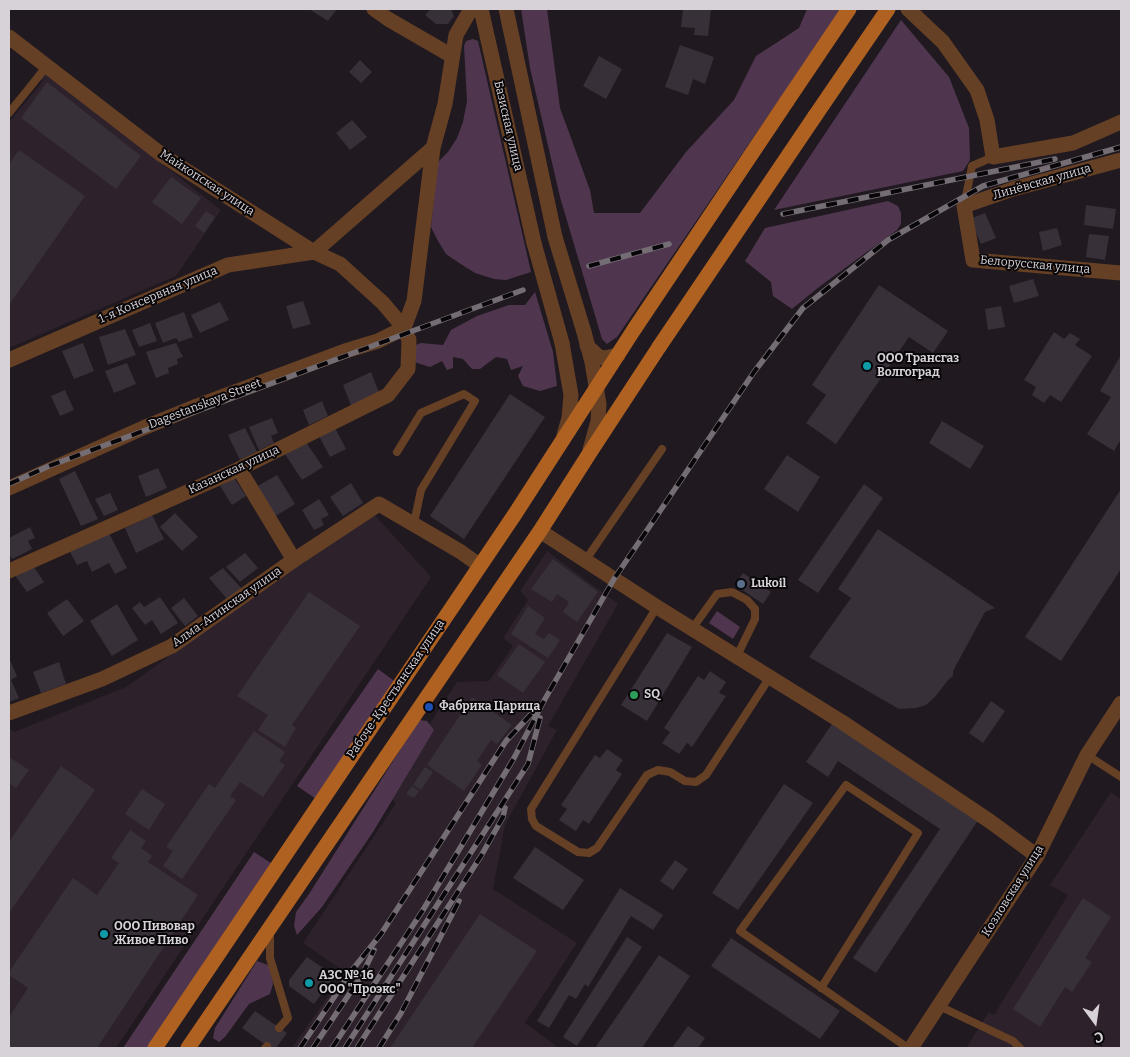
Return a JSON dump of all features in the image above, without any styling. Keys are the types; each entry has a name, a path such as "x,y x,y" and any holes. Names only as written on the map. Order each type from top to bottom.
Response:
{"main road":[{"name":"Рабоче-Крестьянская улица","path":"155,1048 561,444 591,410 597,389 635,328 849,9"},
{"path":"188,1048 540,531 588,454 659,347 888,9"}],"street":[{"path":"374,9 452,56"},
{"path":"404,328 414,301 433,148 445,104 456,35 471,9"},
{"name":"Базисная улица","path":"481,9 534,243 562,343 571,395 569,418 561,444"},
{"name":"Базисная улица","path":"506,9 555,237 585,339 597,389"},
{"path":"908,9 943,42 977,90 987,120 993,157 1073,143 1121,122"},
{"name":"Майкопская улица","path":"9,37 162,155 314,252 340,264 383,303 404,328"},
{"path":"314,252 433,148"},
{"name":"Линёвская улица","path":"964,206 1013,189 1121,160"},
{"name":"Белорусская улица","path":"964,206 973,260 1121,273"},
{"name":"1-я Консервная улица","path":"9,360 228,265 314,252"},
{"name":"Казанская улица","path":"9,570 239,469 388,395 408,369 409,340 404,328"},
{"name":"Dagestanskaya Street","path":"9,488 179,414 337,354 378,341 404,328"},
{"path":"585,339 599,357 605,358 618,355"},
{"path":"571,395 576,403 591,410 613,410 619,407"},
{"path":"588,454 598,421 591,410"},
{"path":"239,469 294,560"},
{"name":"Алма-Атинская улица","path":"9,713 102,679 172,646 294,560 379,504 414,523"},
{"path":"414,523 479,565"},
{"path":"540,531 657,607 842,722 991,822 1037,856"},
{"name":"Козловская улица","path":"909,1048 939,1006 1037,856 1087,755 1121,703"}],"lane":[{"path":"9,113 47,66"},
{"path":"964,206 972,166 993,157"},
{"path":"397,452 421,413 464,394 475,401 421,490 414,523"},
{"path":"585,561 662,449"},
{"path":"692,629 717,594 732,592 747,600 755,609 755,619 737,656"},
{"path":"657,607 531,809 532,819 536,826 578,852 589,853 597,848 646,775 658,770 670,772 686,781 696,782 706,775 770,677"},
{"path":"1087,755 1121,777"},
{"path":"821,988 918,833 846,785 740,931 821,988 909,1048"},
{"path":"270,926 270,958 288,1018 279,1028"},
{"path":"939,1006 1013,1041 1020,1048"}],"shaded area":[{"path":"521,9 547,9 560,108 590,190 594,213 640,213 686,152 734,100 756,56 799,28 807,9 841,9 617,337 607,344 602,339 560,197 530,68"},
{"path":"901,20 949,77 969,128 970,160 963,171 774,210"},
{"path":"473,39 478,41 531,272 506,280 494,279 475,273 446,254 431,227 437,163 448,152 457,138 463,122 467,101 464,46 466,41"},
{"path":"39,68 221,210 176,276 9,348 9,122 43,81 34,74"},
{"path":"888,201 898,206 901,213 901,224 897,230 792,309 773,296 771,282 745,261 765,228"},
{"path":"535,292 553,352 557,386 540,391 523,386 518,376 523,366 511,370 507,359 496,357 480,369 472,369 463,359 453,357 453,368 447,370 442,361 430,367 414,362 413,346 421,343 443,345 451,330 477,316 509,305 525,305"},
{"path":"372,512 431,577 116,1048 9,1048 9,728 14,732 126,687"},
{"path":"547,551 618,604 548,726 557,730 505,825 493,889 577,943 525,1023 559,1048 292,1048 345,972 303,943 396,803 385,793 457,682 489,681 513,646 503,638 528,600 520,591"},
{"path":"717,611 740,627 733,639 709,623"},
{"path":"378,669 397,683 316,799 297,786"},
{"path":"419,720 427,721 434,730 373,832 322,907 297,935 294,926 296,912"},
{"path":"1111,792 1121,799 1121,1048 966,1048 989,1012 994,1015 1068,895 1050,885"},
{"path":"254,852 271,863 147,1048 123,1048"},
{"path":"257,961 268,965 272,973 273,984 270,994 249,1004 225,1037 219,1042 213,1038 215,1028"}],"building":[{"path":"309,9 337,9 328,21"},
{"path":"431,9 451,9 454,16 448,24 436,24 425,15"},
{"path":"683,9 711,9 708,36 694,35 695,28 681,27"},
{"path":"680,45 714,57 705,84 693,79 688,95 665,87"},
{"path":"599,56 622,69 606,99 583,86"},
{"path":"360,60 372,72 361,83 349,72"},
{"path":"47,82 141,156 116,189 21,118"},
{"path":"352,120 367,137 350,150 336,133"},
{"path":"19,150 85,196 9,305 9,164"},
{"path":"171,177 201,198 182,224 152,202"},
{"path":"1086,205 1116,209 1113,229 1084,225"},
{"path":"206,211 215,217 204,233 195,226"},
{"path":"985,213 996,238 981,244 970,219"},
{"path":"1057,228 1062,245 1043,251 1039,232"},
{"path":"1089,234 1109,236 1105,260 1086,257"},
{"path":"1033,279 1039,296 1014,303 1009,286"},
{"path":"879,285 948,331 933,353 909,337 836,444 806,423 826,395 812,385"},
{"path":"303,301 311,324 293,329 286,306"},
{"path":"220,302 229,320 200,333 191,315"},
{"path":"1001,306 1005,327 988,330 985,309"},
{"path":"184,312 193,337 179,342 176,338 163,343 155,323"},
{"path":"150,323 157,341 139,347 132,330"},
{"path":"125,329 136,355 108,365 99,337"},
{"path":"1054,332 1064,339 1070,333 1080,339 1075,345 1092,356 1061,402 1050,395 1044,403 1032,395 1036,387 1024,380"},
{"path":"83,343 94,371 74,379 62,351"},
{"path":"176,343 183,357 177,359 178,364 168,368 169,373 156,378 146,352"},
{"path":"1121,355 1121,439 1114,451 1087,434 1111,397 1100,391"},
{"path":"127,363 136,384 114,393 105,371"},
{"path":"371,372 380,395 352,408 343,385"},
{"path":"65,390 74,410 60,416 51,396"},
{"path":"510,394 545,417 464,539 430,516"},
{"path":"322,401 328,416 309,425 303,410"},
{"path":"272,418 278,433 271,436 274,443 259,450 249,427"},
{"path":"942,421 984,446 970,469 929,443"},
{"path":"334,426 346,449 330,457 318,434"},
{"path":"245,428 257,452 240,460 228,435"},
{"path":"305,441 323,467 302,480 285,454"},
{"path":"787,455 820,477 798,512 764,489"},
{"path":"158,468 167,488 146,497 138,476"},
{"path":"75,471 98,519 81,526 59,479"},
{"path":"277,475 295,504 274,517 256,487"},
{"path":"234,478 246,496 232,505 220,486"},
{"path":"351,483 363,503 343,516 330,497"},
{"path":"864,484 883,498 818,593 798,580"},
{"path":"1121,489 1121,569 1061,661 1025,637"},
{"path":"110,493 118,510 104,516 95,499"},
{"path":"319,499 329,515 321,519 324,525 314,530 302,510"},
{"path":"175,513 198,537 182,551 160,527"},
{"path":"152,515 164,539 136,553 125,528"},
{"path":"30,527 35,538 28,541 32,549 12,559 9,553 9,538"},
{"path":"878,529 995,608 985,612 953,671 953,676 926,705 916,708 899,709 809,657 851,598 838,589"},
{"path":"109,533 127,568 115,574 109,563 92,572 87,561 77,565 69,550"},
{"path":"245,553 258,568 240,582 226,567"},
{"path":"553,559 598,592 577,622 563,612 569,602 557,594 552,602 531,589"},
{"path":"32,564 44,582 27,592 14,574"},
{"path":"223,568 242,589 228,600 209,578"},
{"path":"743,573 771,592 763,604 735,585"},
{"path":"309,592 360,626 292,725 296,728 285,747 258,730 268,715 237,696"},
{"path":"160,597 178,623 161,634 152,620 145,625 132,608 140,602 144,607"},
{"path":"184,598 198,616 185,626 171,608"},
{"path":"67,599 84,621 63,636 47,613"},
{"path":"117,604 138,640 112,656 90,621"},
{"path":"528,606 545,618 535,634 544,639 549,633 560,640 548,658 511,634"},
{"name":"SQ","path":"667,633 692,647 647,721 621,705"},
{"path":"519,644 545,662 523,693 497,675"},
{"path":"9,658 17,676 11,680 19,698 9,702"},
{"path":"59,662 66,684 41,693 33,672"},
{"path":"710,671 726,682 719,693 726,696 692,747 687,743 679,754 662,743 670,732 664,728 698,676 704,680"},
{"path":"472,697 512,725 497,744 491,740 477,761 482,765 464,791 427,765"},
{"path":"991,701 1005,711 983,743 969,733"},
{"path":"834,721 979,819 876,973 853,958 940,829 838,761 828,777 806,762"},
{"path":"254,731 285,752 279,761 285,765 263,797 240,782 230,796 236,800 182,879 163,866 173,851 166,847 209,784 215,788"},
{"path":"607,749 623,760 616,770 622,774 589,824 583,820 576,831 559,820 567,809 561,805 595,755 600,758"},
{"path":"9,757 29,770 16,788 9,783"},
{"path":"61,766 95,790 9,913 9,842"},
{"path":"425,767 433,772 421,790 413,785"},
{"path":"784,784 813,803 738,910 712,893"},
{"path":"412,786 419,791 414,798 406,794"},
{"path":"142,789 165,804 149,830 125,814"},
{"name":"ООО Пивовар Живое Пиво","path":"130,830 146,841 141,848 152,856 148,862 198,895 97,1048 9,1048 9,1017 28,988 9,975 9,972 73,878 97,895 119,863 111,858"},
{"path":"535,847 584,880 563,910 513,878"},
{"path":"675,860 688,869 673,890 660,881"},
{"path":"620,888 663,915 653,930 631,916 588,987 585,984 576,999 569,995 549,1028 537,1021"},
{"path":"1083,898 1111,917 1085,958 1092,962 1072,992 1065,987 1040,1027 1013,1009"},
{"path":"480,914 537,951 472,1048 390,1048"},
{"path":"627,937 642,947 577,1046 563,1037"},
{"path":"731,938 840,1011 820,1039 711,966"},
{"path":"659,955 690,976 642,1048 595,1048"},
{"name":"АЗС № 16 ООО \"Проэкс\"","path":"307,957 335,976 314,1004 289,986 289,980"},
{"path":"255,1011 287,1033 276,1048 270,1048 242,1028"},
{"path":"688,1026 705,1038 698,1048 672,1048"}],"railway":[{"path":"332,1048 423,910 514,758 545,699 614,579 754,372 803,308 888,240 983,186 1121,147"},
{"path":"783,214 1055,159"},
{"path":"589,266 669,244"},
{"path":"9,484 49,466 523,290"},
{"path":"300,1048 353,969 381,934 506,741 535,710"},
{"path":"345,1048 528,764 540,718"},
{"path":"357,1048 481,856 503,817 505,808"},
{"path":"379,1048 401,1013 459,901"},
{"path":"313,1048 362,975 374,950"}],"place":[{"name":"ООО Трансгаз Волгоград","path":"867,366"},
{"name":"Lukoil","path":"741,584"},
{"name":"SQ","path":"634,695"},
{"name":"Фабрика Царица","path":"429,707"},
{"name":"ООО Пивовар Живое Пиво","path":"104,934"},
{"name":"АЗС № 16 ООО \"Проэкс\"","path":"309,983"}]}
